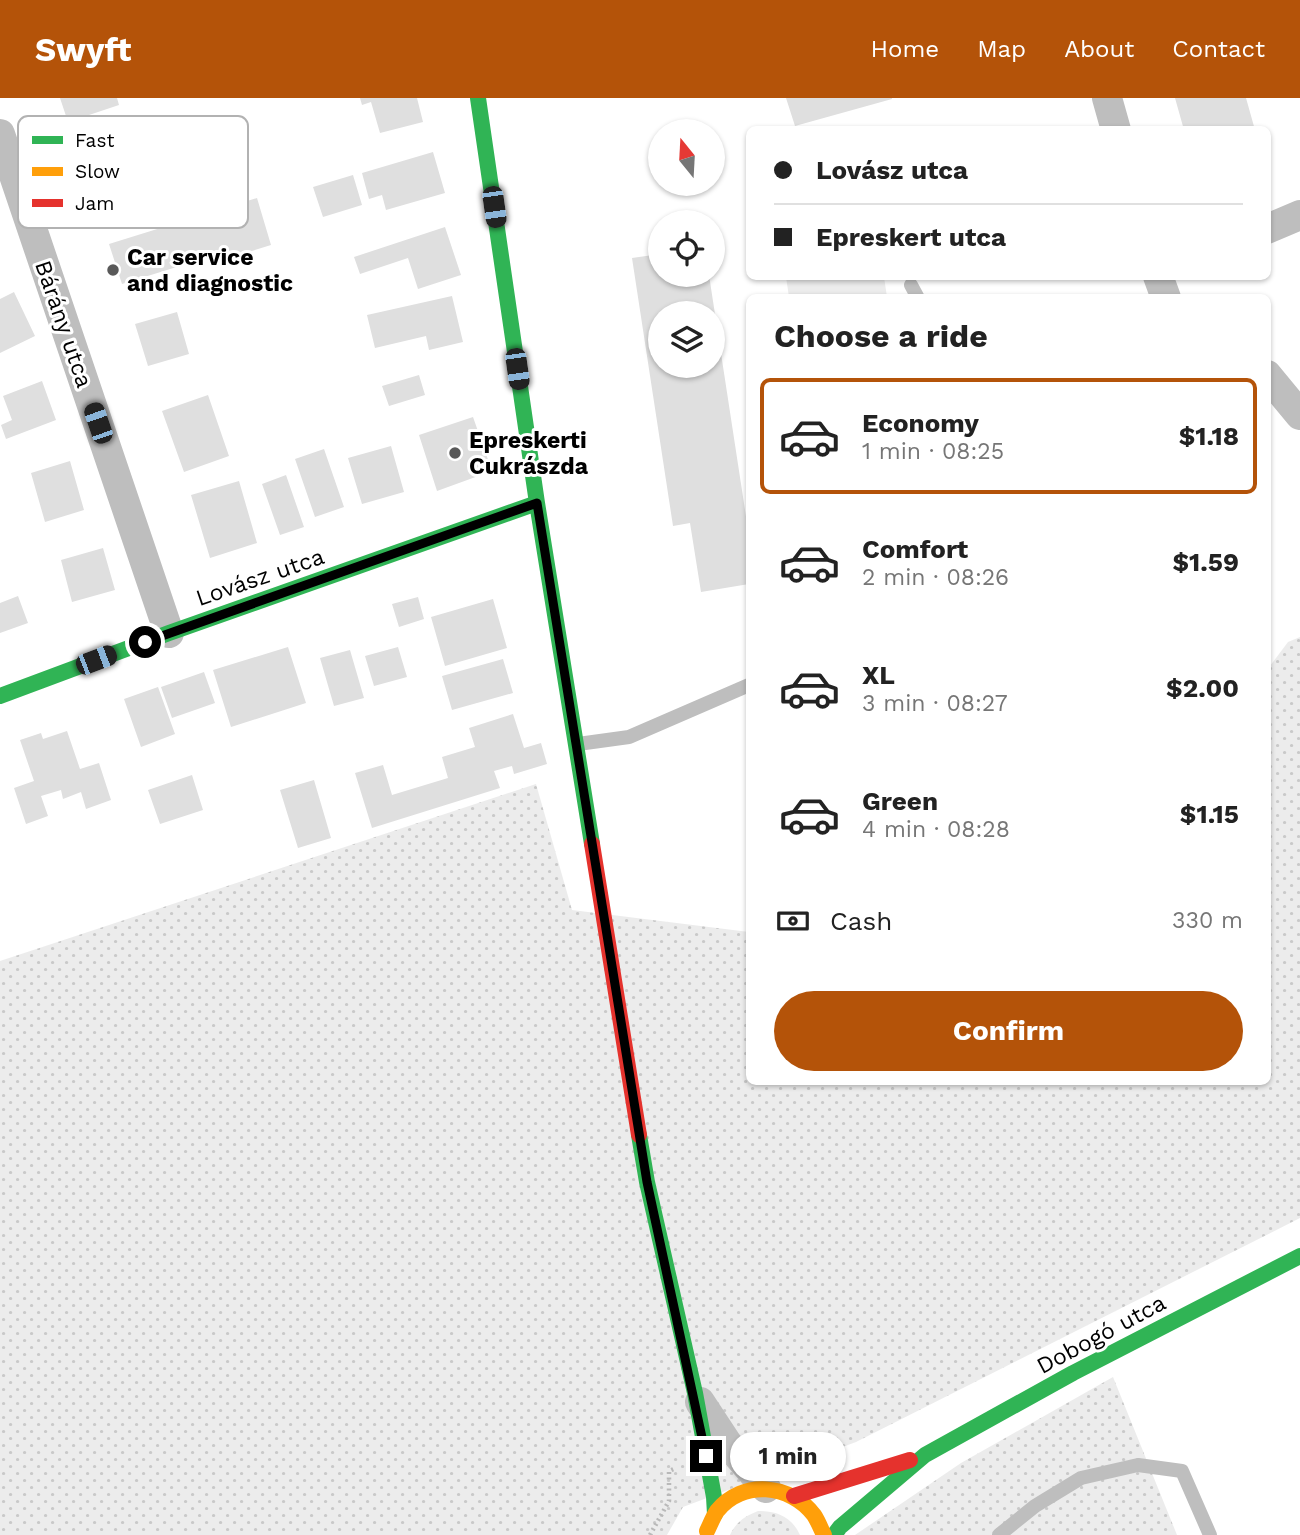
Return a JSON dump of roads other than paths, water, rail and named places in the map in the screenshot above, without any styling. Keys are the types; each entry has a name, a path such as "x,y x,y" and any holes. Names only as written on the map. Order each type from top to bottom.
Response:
{"street":[{"path":"480,98 537,503 647,1182 695,1393 715,1514"},
{"path":"1107,98 1115,126"},
{"name":"Bárány utca","path":"0,134 18,187"},
{"path":"1271,227 1300,215"},
{"name":"Bárány utca","path":"32,228 169,633"},
{"path":"1271,380 1300,415"},
{"name":"Lovász utca","path":"0,696 169,633 537,503"},
{"name":"Dobogó utca","path":"794,1496 925,1455 1073,1373 1300,1256"},
{"path":"695,1393 727,1443 766,1488"},
{"name":"Dobogó utca","path":"834,1535 925,1455"},
{"path":"706,1535 715,1514 724,1503 737,1495 766,1488 794,1496 813,1512 824,1535"}],"lane":[{"path":"577,744 629,737 746,686"},
{"path":"999,1535 1035,1506 1081,1478 1138,1465 1182,1471 1210,1535"}],"place":[{"name":"Car service and diagnostic","path":"113,270"},
{"name":"Epreskerti Cukrászda","path":"455,453"}]}
